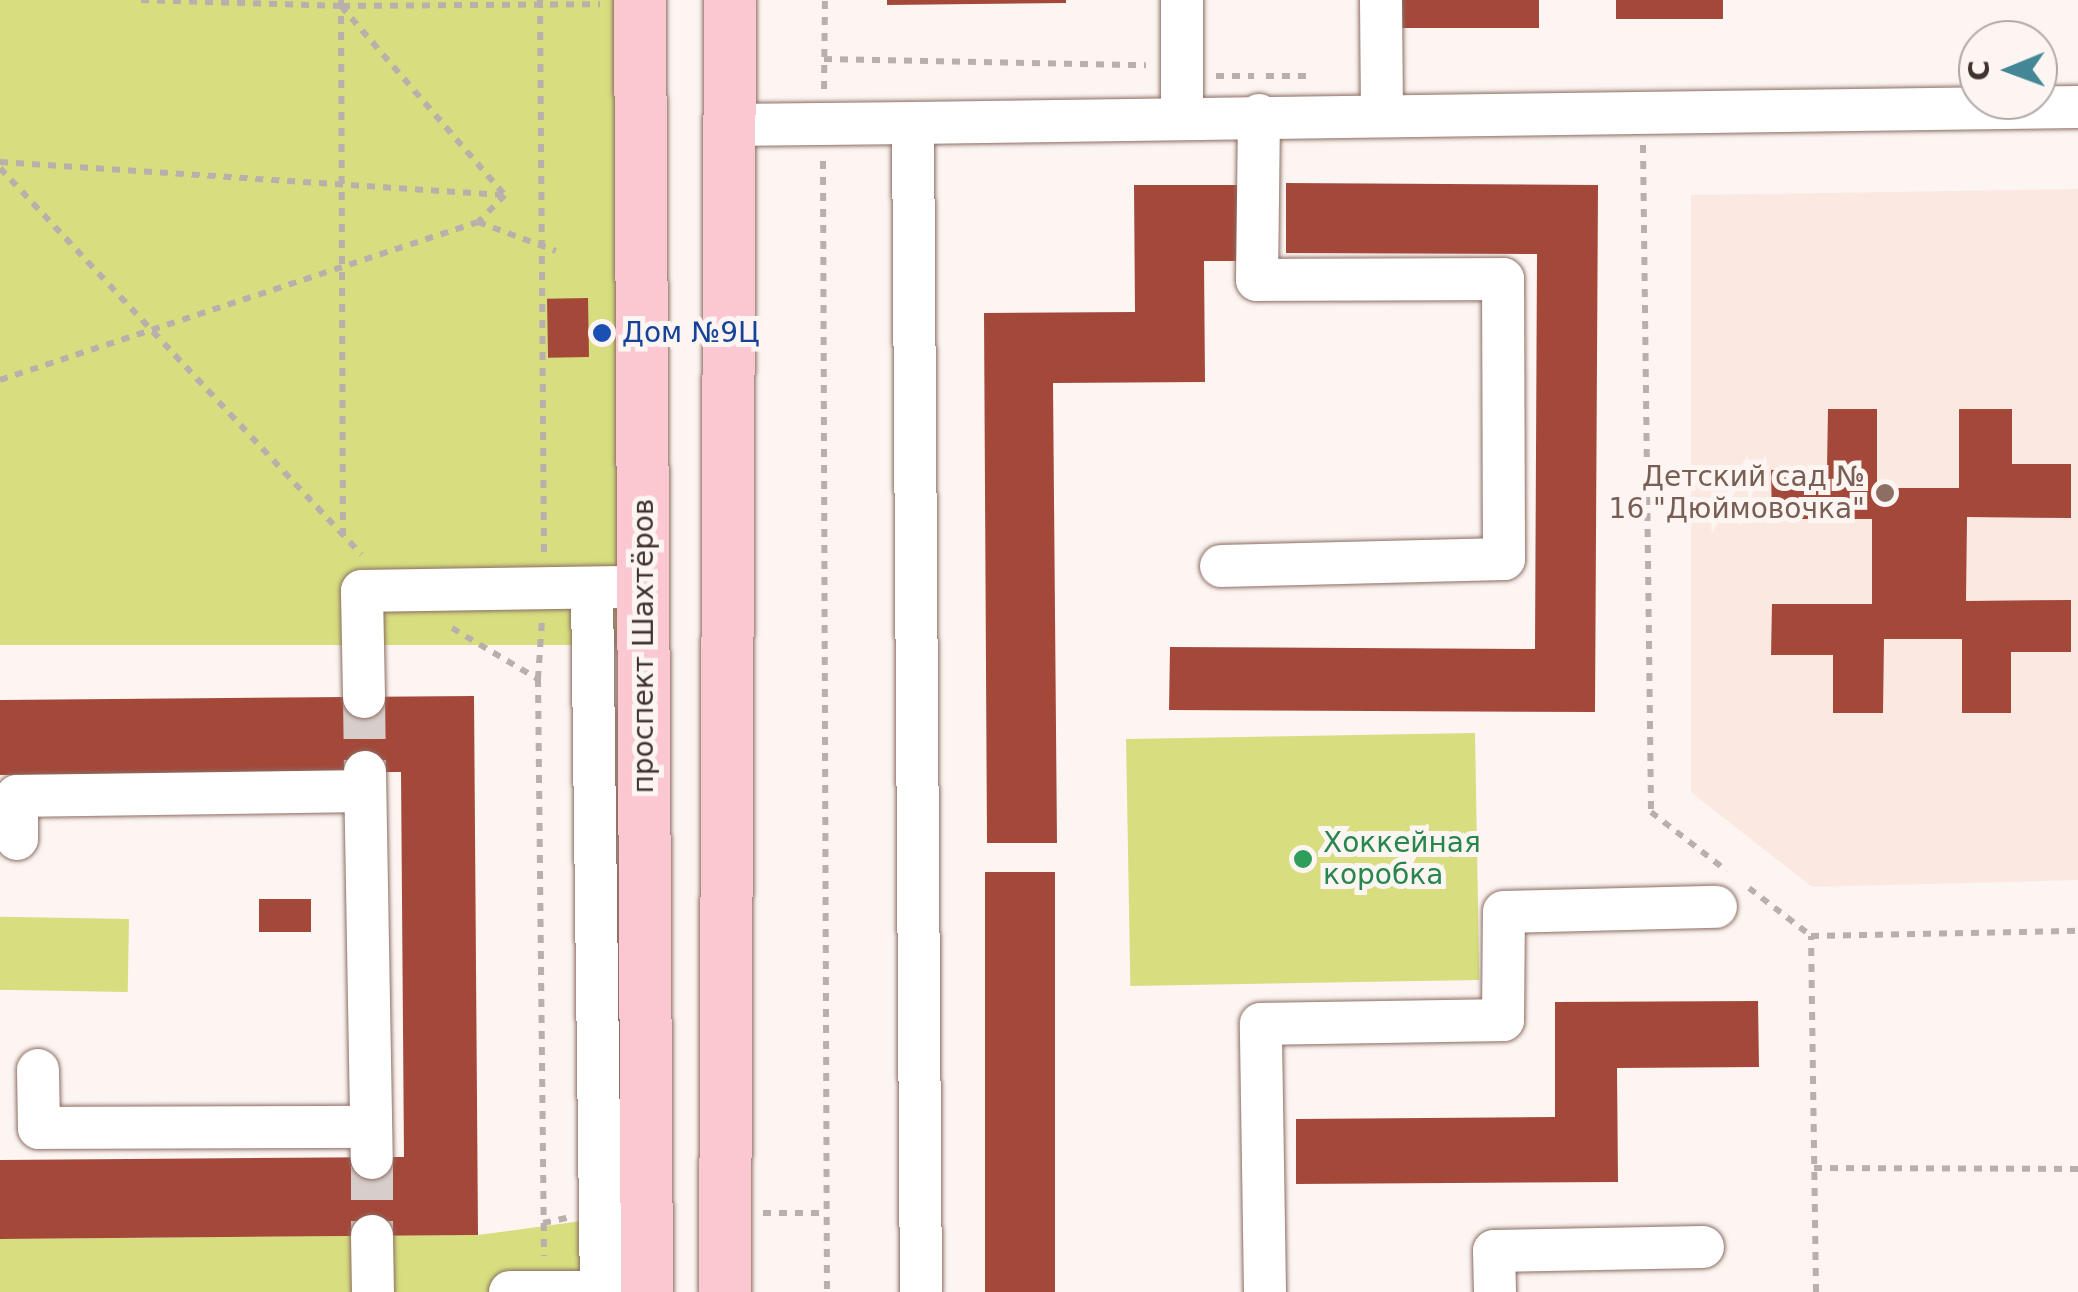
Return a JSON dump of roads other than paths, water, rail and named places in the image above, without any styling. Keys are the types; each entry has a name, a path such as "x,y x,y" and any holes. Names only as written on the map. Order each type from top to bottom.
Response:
{"main road":[{"path":"725,1292 730,0"},
{"name":"проспект Шахтёров","path":"640,2 618,588 646,1292"}],"lane":[{"path":"1182,0 1182,117"},
{"path":"1381,0 1382,95"},
{"path":"728,125 1258,116 1382,95 1642,106 2078,107"},
{"path":"1222,566 1504,559 1503,279 1257,280 1258,116"},
{"path":"912,123 920,1292"},
{"path":"364,697 362,591 618,588 603,1291 510,1292"},
{"path":"17,839 16,796 365,782 372,1142 39,1128 38,1070"},
{"path":"1265,1292 1261,1024 1503,1020 1504,912 1716,907"},
{"path":"372,1236 372,1292"},
{"path":"1494,1292 1494,1251 1703,1247"}],"tunnel":[{"path":"364,697 365,772"},
{"path":"372,1158 372,1236"}],"place":[{"name":"Дом №9Ц","path":"602,333"},
{"name":"Детский сад № 16 \"Дюймовочка\"","path":"1885,493"},
{"name":"Хоккейная коробка","path":"1303,859"}]}
